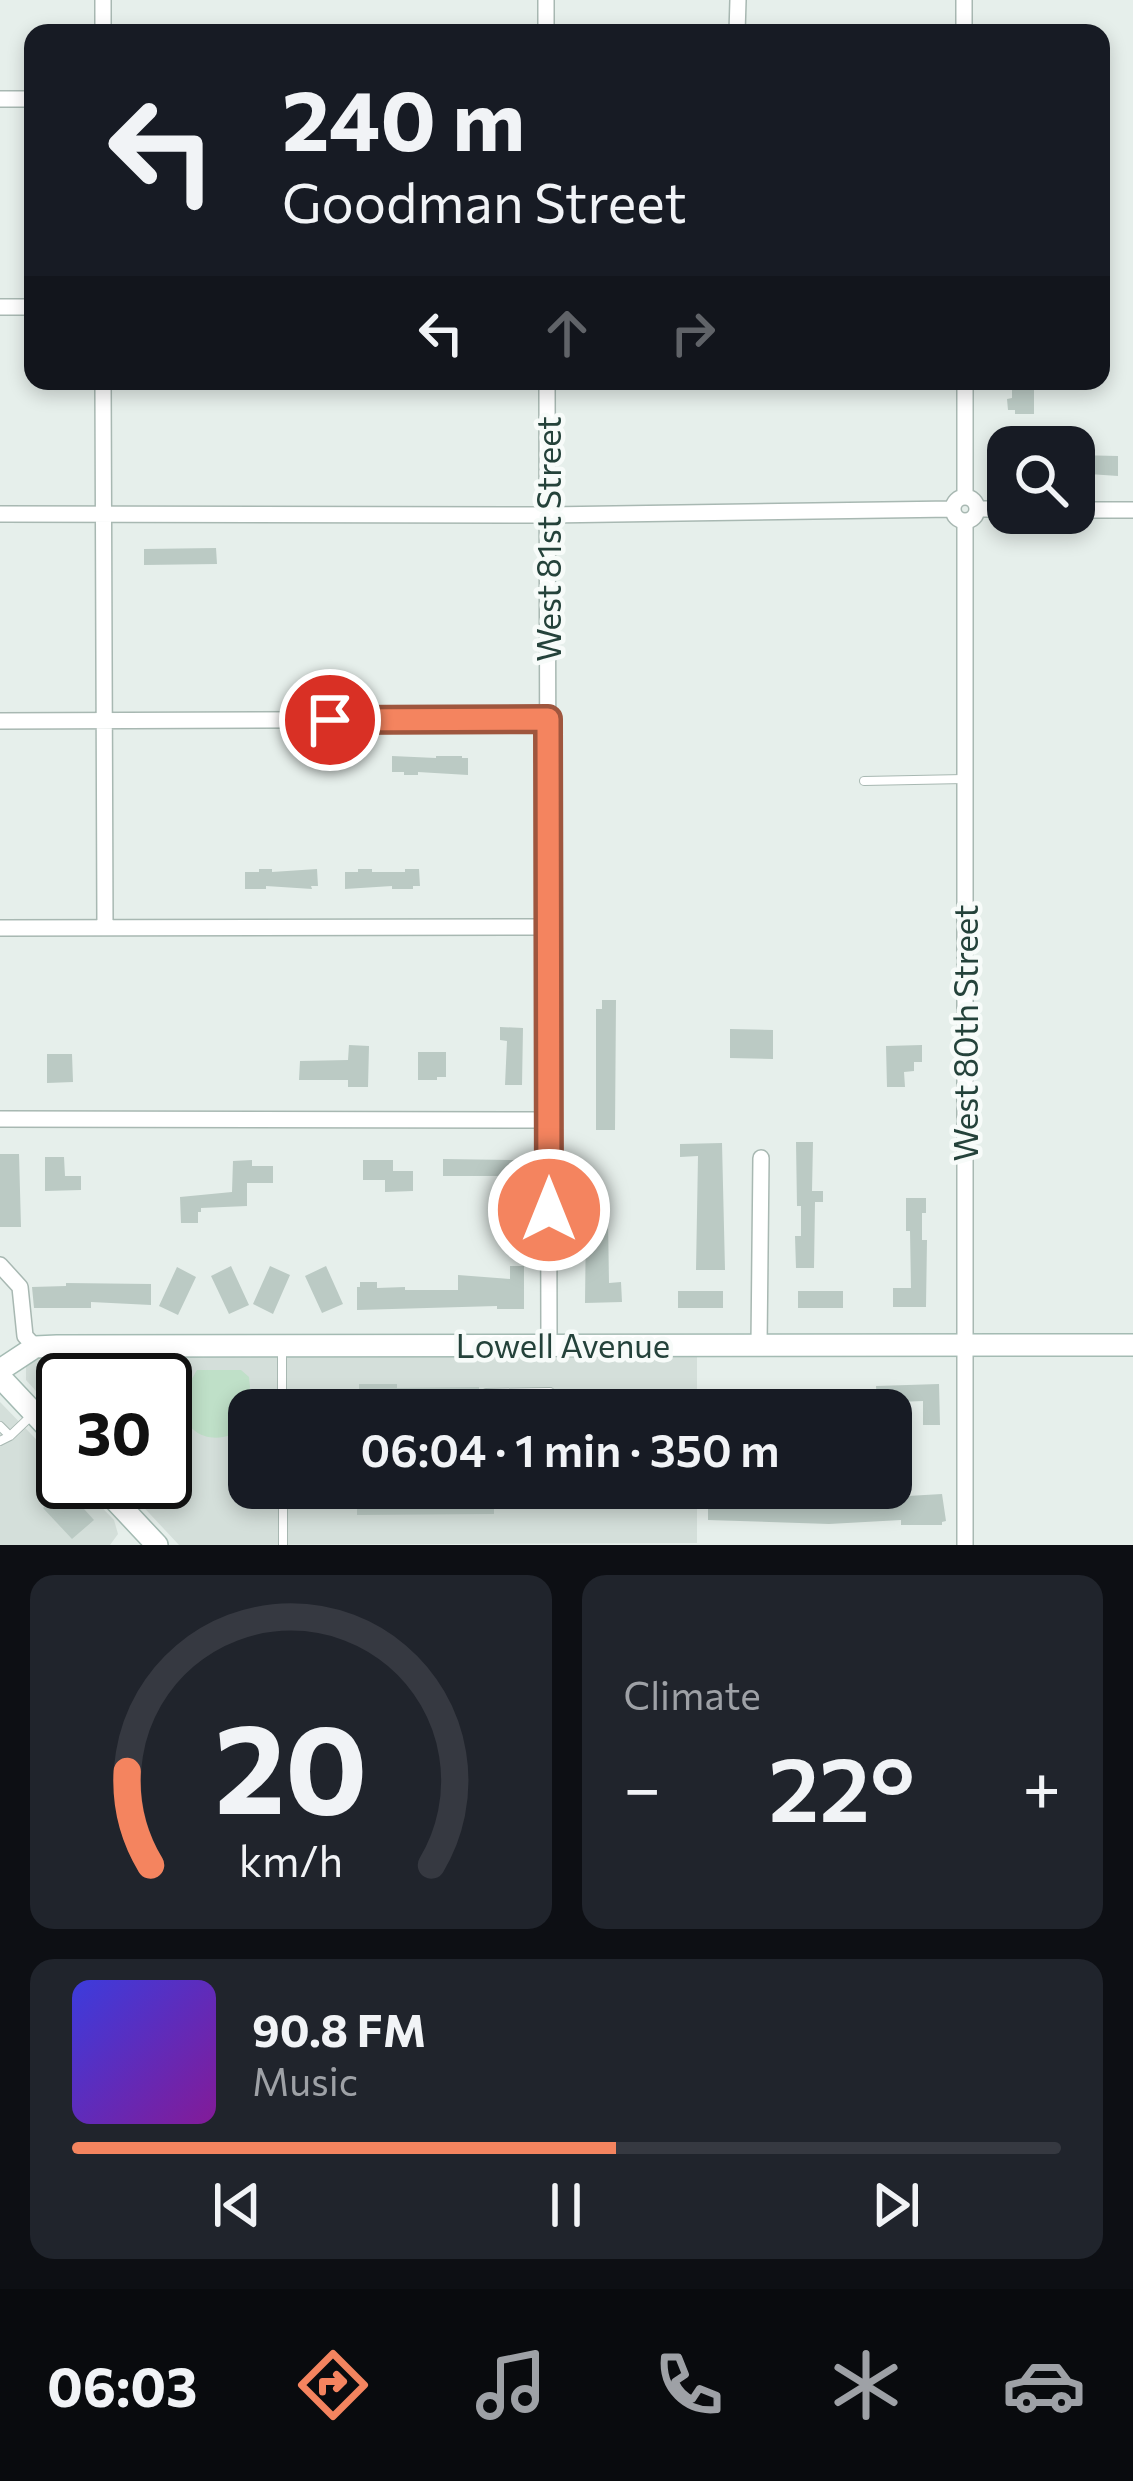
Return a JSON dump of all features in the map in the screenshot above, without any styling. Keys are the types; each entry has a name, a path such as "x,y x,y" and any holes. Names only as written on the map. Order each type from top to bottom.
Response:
{"street":[{"path":"104,390 105,928"},
{"name":"West 81st Street","path":"547,390 549,1344"},
{"name":"West 80th Street","path":"965,390 965,1545"},
{"path":"0,514 548,515 987,509"},
{"path":"1095,510 1133,510"},
{"path":"0,721 548,719"},
{"path":"0,928 549,928"},
{"path":"0,1119 549,1120"},
{"path":"759,1345 760,1158"},
{"path":"0,1265 20,1287 25,1336 34,1348 0,1373 34,1413"},
{"name":"Lowell Avenue","path":"34,1348 1133,1346"},
{"path":"123,1509 157,1545"}],"lane":[{"path":"864,781 965,778"},
{"path":"282,1344 282,1389"},
{"path":"0,1426 5,1439 34,1413"},
{"path":"283,1509 284,1545"}],"shaded area":[{"path":"697,1349 697,1389 228,1389 228,1509 697,1509 697,1543 179,1545 145,1509 192,1509 192,1354"},
{"path":"35,1358 36,1391 26,1380 26,1366"},
{"path":"0,1402 36,1439 36,1509 103,1509 114,1520 118,1534 110,1545 0,1545"}],"green space":[{"path":"197,1370 241,1370 249,1377 250,1389 228,1389 228,1436 206,1436 192,1428 192,1380"}],"building":[{"path":"1012,390 1034,390 1034,414 1008,410 1007,399 1012,398"},
{"path":"1095,455 1118,456 1118,476 1095,474"},
{"path":"216,548 217,564 144,565 144,549"},
{"path":"392,756 462,756 468,758 468,775 392,772"},
{"path":"317,869 318,886 245,889 245,872"},
{"path":"419,869 420,886 345,889 345,872"},
{"path":"602,1000 616,1000 615,1130 596,1130 596,1009 602,1009"},
{"path":"500,1027 523,1028 522,1085 505,1085 507,1041 500,1040"},
{"path":"730,1029 773,1030 773,1059 730,1058"},
{"path":"349,1045 369,1046 368,1087 348,1087 348,1080 299,1080 300,1061 348,1060"},
{"path":"922,1045 922,1062 914,1062 914,1071 904,1072 905,1087 887,1087 886,1046"},
{"path":"418,1052 446,1052 446,1077 418,1080"},
{"path":"47,1054 72,1054 73,1082 47,1083"},
{"path":"796,1142 813,1142 812,1191 823,1191 823,1202 815,1202 814,1268 796,1268 801,1206 797,1206"},
{"path":"722,1143 725,1270 696,1270 698,1156 680,1157 680,1144"},
{"path":"0,1154 19,1154 21,1227 0,1227"},
{"path":"45,1157 64,1157 65,1176 81,1176 81,1190 45,1191"},
{"path":"443,1159 515,1160 523,1162 523,1176 443,1176"},
{"path":"252,1160 252,1166 273,1166 273,1183 247,1183 247,1206 201,1208 198,1223 181,1223 180,1197 232,1192 233,1161"},
{"path":"363,1160 393,1160 393,1171 413,1171 413,1191 385,1192 385,1180 363,1180"},
{"path":"906,1198 926,1198 922,1240 927,1240 926,1307 893,1307 893,1288 911,1288"},
{"path":"586,1220 608,1220 609,1283 621,1282 622,1302 585,1303"},
{"path":"231,1266 249,1305 229,1314 211,1276"},
{"path":"270,1266 290,1275 273,1314 253,1304"},
{"path":"326,1266 343,1304 322,1313 305,1276"},
{"path":"510,1266 524,1266 524,1309 357,1310 360,1282 377,1282 377,1288 458,1290 458,1275 510,1279"},
{"path":"177,1267 196,1277 178,1315 159,1306"},
{"path":"151,1284 151,1305 91,1302 91,1308 34,1308 32,1287"},
{"path":"678,1291 723,1291 723,1308 678,1308"},
{"path":"798,1291 843,1291 843,1308 798,1308"},
{"path":"359,1384 479,1387 479,1389 359,1389"},
{"path":"939,1384 940,1425 923,1425 923,1401 912,1401 912,1389 876,1386"},
{"path":"942,1494 946,1521 942,1525 901,1525 901,1520 829,1524 708,1520 708,1509 912,1509 912,1496"},
{"path":"44,1509 84,1509 94,1520 72,1539"},
{"path":"357,1509 494,1509 494,1514 357,1515"}],"route":[{"path":"330,720 548,719 549,1210"}]}
